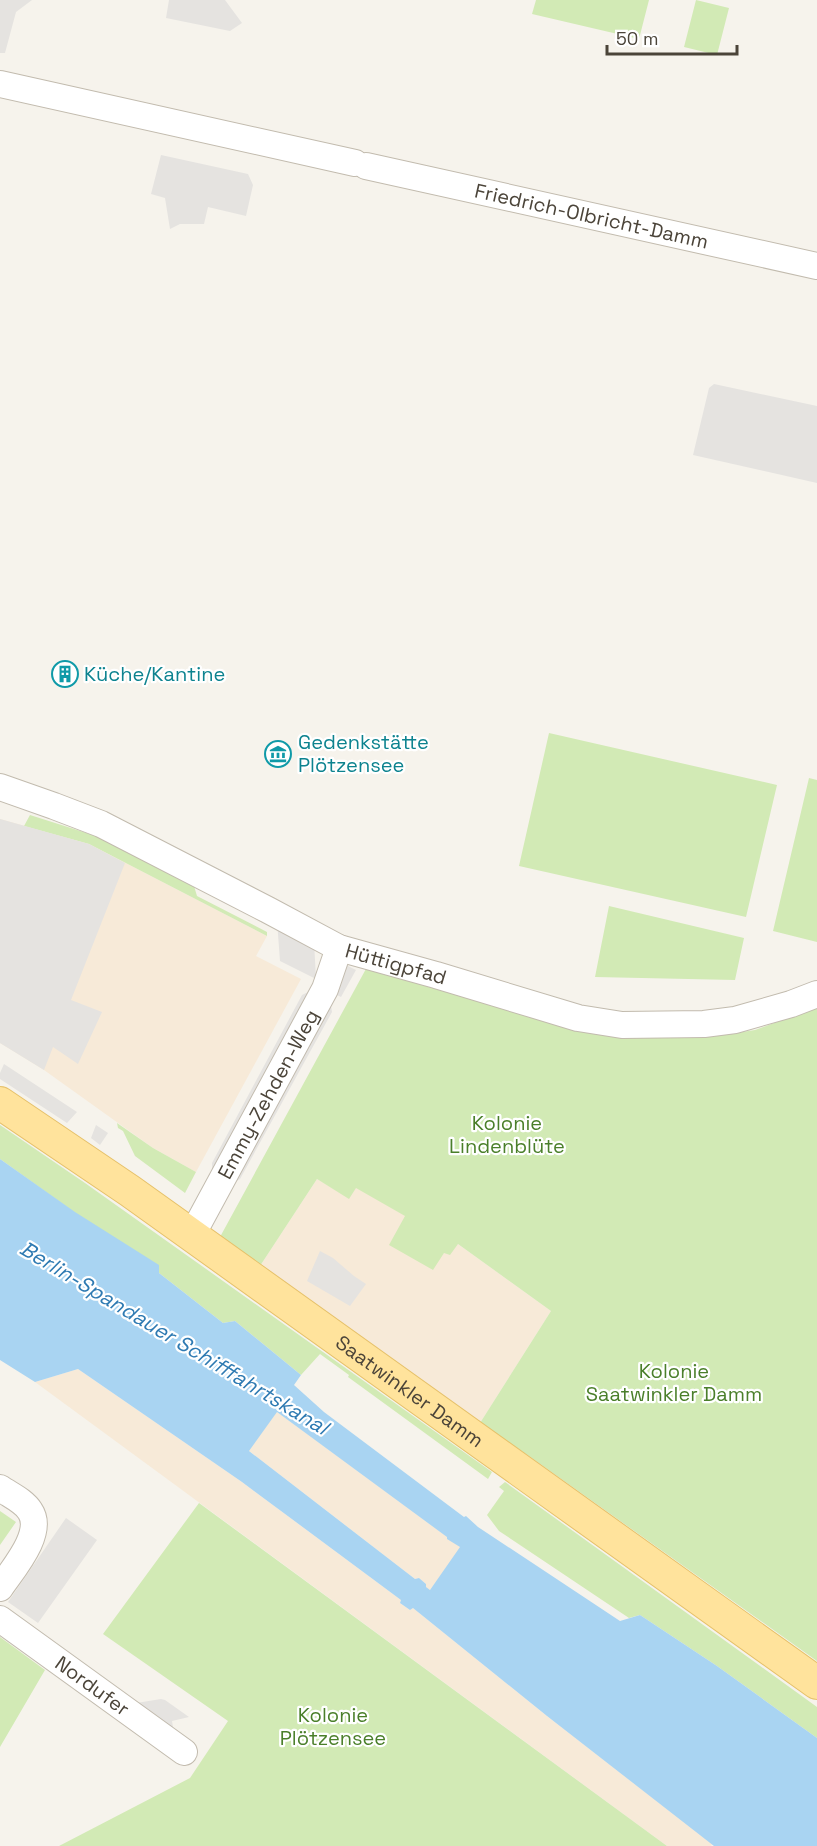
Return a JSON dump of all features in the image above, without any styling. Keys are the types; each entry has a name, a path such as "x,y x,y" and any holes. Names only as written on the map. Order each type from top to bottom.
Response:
{"main road":[{"name":"Saatwinkler Damm","path":"0,1103 192,1235 817,1683"}],"street":[{"name":"Friedrich-Olbricht-Damm","path":"0,84 817,266"},
{"name":"Hüttigpfad","path":"0,788 101,824 339,948 578,1018 622,1025 704,1024 735,1020 817,994"},
{"name":"Emmy-Zehden-Weg","path":"192,1235 325,989 339,948"},
{"path":"0,1488 23,1504 31,1512 34,1522 34,1532 30,1541 0,1588"},
{"name":"Nordufer","path":"0,1619 184,1752"}],"shaded area":[{"path":"0,0 32,0 16,12 5,53 0,53"},
{"path":"169,0 225,0 242,23 230,31 166,18"},
{"path":"161,155 248,174 253,185 246,216 208,207 204,224 180,224 170,229 165,198 151,194"},
{"path":"714,384 817,406 817,483 693,455 709,388"},
{"path":"0,819 89,844 267,936 256,956 301,979 196,1172 153,1148 44,1070 0,1043"},
{"path":"0,819 89,844 125,863 71,1000 102,1012 78,1064 53,1047 44,1070 0,1043"},
{"path":"277,921 314,941 316,979 280,961"},
{"path":"346,965 356,970 341,997 331,992"},
{"path":"318,987 212,1181 212,1163 302,995"},
{"path":"329,994 332,1012 240,1179 225,1188"},
{"path":"4,1064 77,1112 67,1123 0,1079"},
{"path":"96,1125 108,1133 100,1145 91,1138"},
{"path":"317,1179 349,1198 356,1187 406,1216 432,1270 444,1252 458,1244 551,1311 480,1423 260,1266"},
{"path":"320,1251 333,1258 366,1284 350,1306 307,1281"},
{"path":"78,1369 242,1482 401,1600 400,1603 410,1610 413,1608 712,1844 711,1846 667,1846 35,1382"},
{"path":"276,1411 461,1547 430,1590 419,1578 415,1579 248,1450"},
{"path":"66,1518 97,1540 38,1623 8,1602"},
{"path":"161,1699 189,1717 172,1721 173,1727 164,1729 130,1704"}],"green space":[{"path":"536,0 649,0 639,39 532,14"},
{"path":"696,0 729,8 717,55 684,47"},
{"path":"549,733 777,785 746,917 519,866"},
{"path":"809,778 817,780 817,942 773,931"},
{"path":"30,815 96,836 110,843 194,886 197,896 267,932 267,936 89,844 24,826"},
{"path":"609,906 744,938 735,980 595,977"},
{"path":"367,967 659,1037 709,1037 755,1030 817,1007 817,1661 480,1423 551,1311 458,1244 450,1255 444,1253 433,1270 389,1245 405,1216 356,1188 349,1199 317,1179 260,1266 220,1237"},
{"path":"117,1123 153,1148 196,1172 185,1193 135,1156"},
{"path":"0,1125 492,1472 488,1479 320,1354 301,1375 235,1321 223,1323 159,1273 0,1159"},
{"path":"505,1482 817,1707 817,1738 717,1666 640,1615 629,1618 499,1531 487,1515 504,1491 499,1487"},
{"name":"Kolonie Plötzensee","path":"199,1503 667,1846 59,1846 190,1778 228,1721 103,1634"},
{"path":"0,1511 16,1522 0,1545"},
{"path":"0,1637 45,1670 0,1747"}],"water":[{"name":"Berlin-Spandauer Schifffahrtskanal","path":"0,1159 75,1212 159,1265 159,1273 223,1323 235,1321 301,1375 294,1385 324,1412 478,1527 620,1621 640,1615 717,1666 817,1738 817,1846 714,1846 413,1608 410,1610 400,1603 401,1600 242,1482 78,1369 35,1382 0,1360","holes":["277,1412 460,1547 430,1590 419,1578 415,1579 249,1451"]}],"place":[{"name":"Küche/Kantine","path":"65,674"},
{"name":"Gedenkstätte Plötzensee","path":"278,754"}],"park label":[{"name":"Kolonie Lindenblüte","path":"507,1134"},
{"name":"Kolonie Saatwinkler Damm","path":"674,1382"}]}
